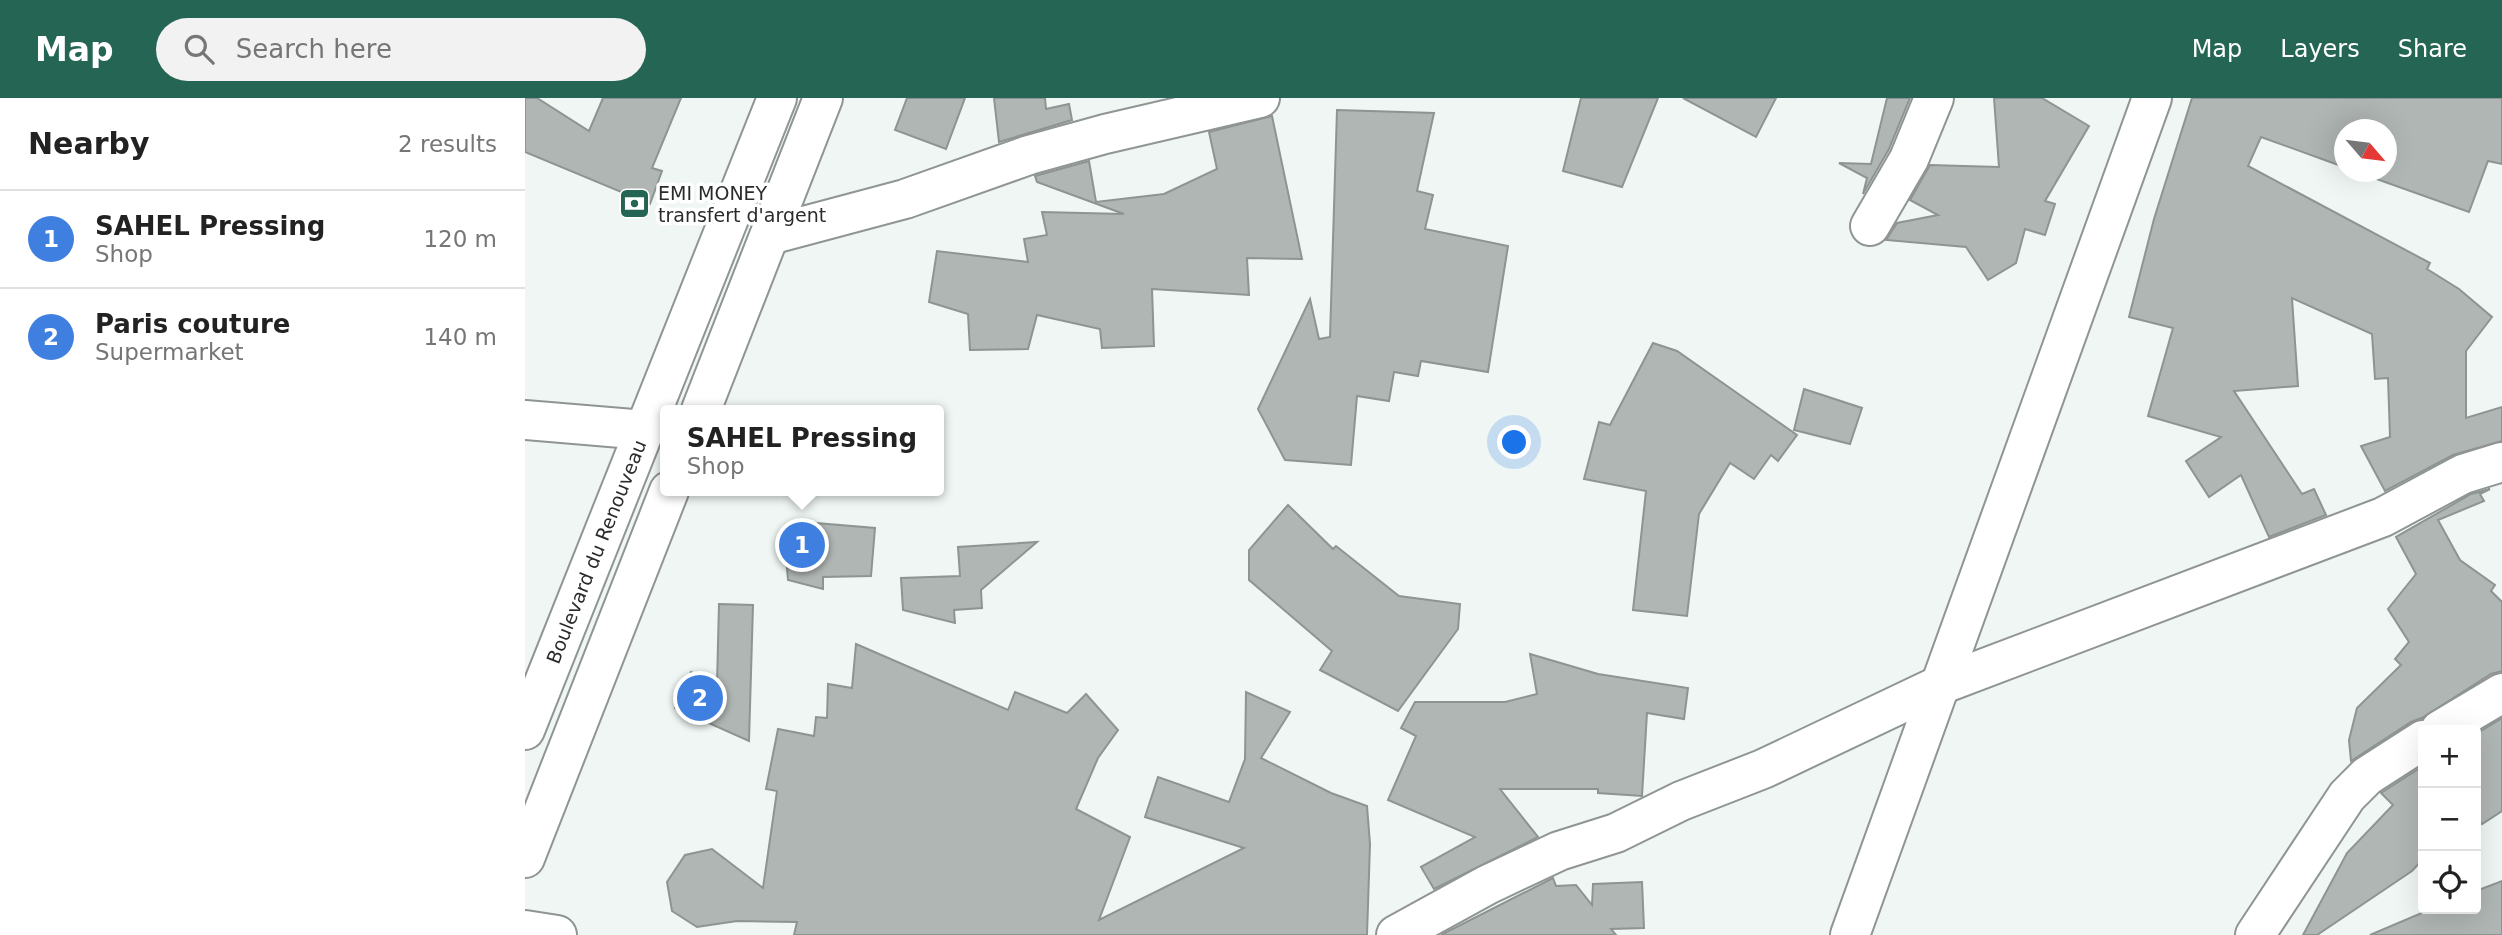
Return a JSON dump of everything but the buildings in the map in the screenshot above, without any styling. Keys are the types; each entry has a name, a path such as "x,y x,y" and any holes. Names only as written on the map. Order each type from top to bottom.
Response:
{"street":[{"name":"Boulevard du Renouveau","path":"525,730 777,98"},
{"path":"703,405 824,98"},
{"path":"770,235 905,199 1092,137 1260,98"},
{"path":"1870,226 1916,146 1934,98"},
{"path":"1850,935 2151,98"},
{"path":"525,420 645,430"},
{"path":"1396,935 1487,885 1559,851 1616,833 1681,802 1774,764 1940,685 2383,517 2463,474 2502,462"},
{"path":"525,858 667,496"},
{"path":"2448,725 2502,693"},
{"path":"2255,935 2347,796 2367,776 2418,743"},
{"path":"525,930 557,935"}],"place":[{"name":"EMI MONEY transfert d'argent","path":"635,204"},
{"name":"SAHEL Pressing","path":"802,545"},
{"name":"Paris couture","path":"700,698"}]}
